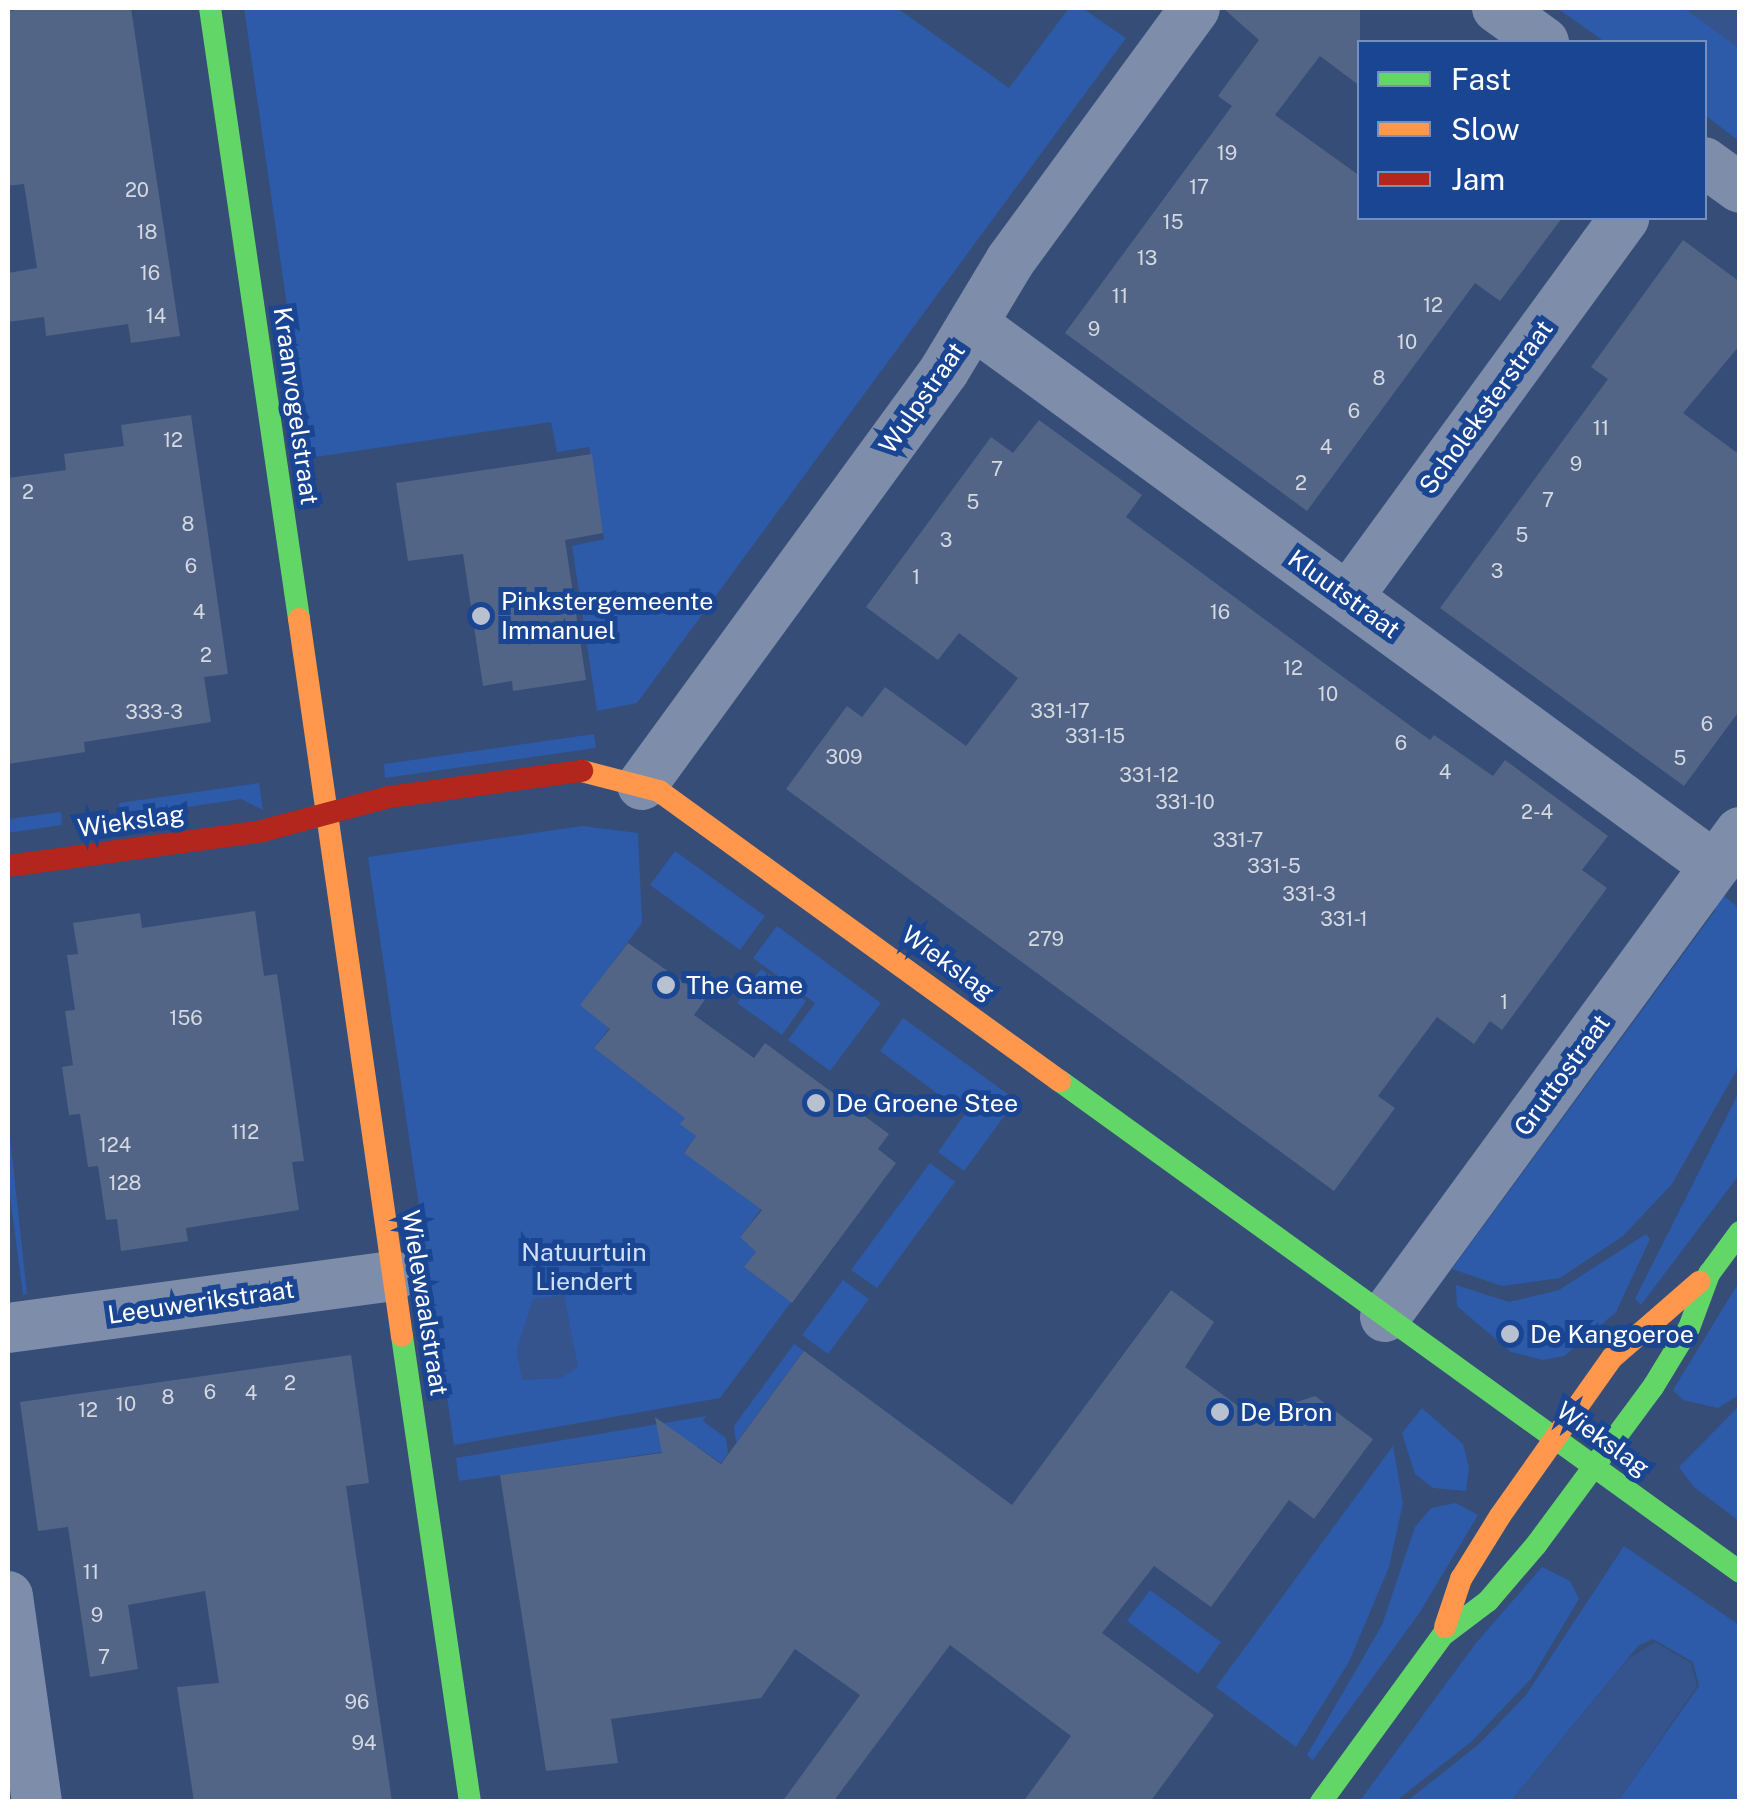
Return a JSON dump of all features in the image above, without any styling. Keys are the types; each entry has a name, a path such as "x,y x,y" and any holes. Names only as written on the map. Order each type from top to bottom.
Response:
{"street":[{"name":"Kraanvogelstraat","path":"210,8 326,813"},
{"name":"Wulpstraat","path":"642,784 973,324 1010,261 1195,8"},
{"path":"1496,8 1541,40"},
{"path":"1707,164 1740,188"},
{"name":"Scholeksterstraat","path":"1348,597 1623,220"},
{"name":"Kluutstraat","path":"973,324 1348,597 1727,849"},
{"name":"Wiekslag","path":"8,866 262,831 389,796 584,771 642,784 694,812 1740,1572"},
{"name":"Wielewaalstraat","path":"326,813 470,1802"},
{"name":"Gruttostraat","path":"1385,1317 1727,849"},
{"path":"1443,1635 1462,1579 1612,1358 1709,1274 1740,1232"},
{"path":"1322,1802 1443,1635 1488,1601 1594,1467 1680,1342 1709,1274"},
{"name":"Leeuwerikstraat","path":"8,1328 394,1276"},
{"path":"8,1596 37,1802"}],"green space":[{"path":"244,8 897,8 1009,88 1069,8 1082,8 1126,38 637,703 597,711 572,546 604,539 589,447 557,452 551,422 309,458"},
{"path":"1557,8 1739,8 1739,141 1707,117 1707,40 1602,40"},
{"path":"594,734 596,748 385,778 384,764"},
{"path":"259,783 263,810 241,799 121,817 119,803"},
{"path":"61,812 62,825 8,833 8,819"},
{"name":"Natuurtuin Liendert","path":"582,826 638,833 642,923 581,1005 610,1027 594,1048 642,1085 702,1095 681,1124 696,1136 684,1152 761,1209 740,1237 756,1252 745,1268 775,1290 803,1286 720,1398 454,1445 368,857"},
{"path":"675,851 765,916 740,950 650,885"},
{"path":"1714,888 1739,908 1739,1066 1672,1184 1623,1236 1560,1278 1502,1286 1452,1269 1715,911"},
{"path":"777,926 881,1003 830,1071 788,1040 815,1003 753,958"},
{"path":"761,969 806,1001 782,1035 737,1003"},
{"path":"903,1018 1016,1100 964,1171 938,1152 965,1114 880,1051"},
{"path":"1739,1092 1739,1175 1641,1305 1635,1299"},
{"path":"8,1118 27,1294 23,1295 8,1180"},
{"path":"930,1163 955,1182 877,1288 851,1270"},
{"path":"1646,1234 1650,1239 1616,1312 1564,1356 1543,1360 1511,1352 1457,1306 1456,1285 1509,1302 1559,1290"},
{"path":"843,1280 869,1299 828,1354 802,1335"},
{"path":"1739,1282 1739,1395 1718,1408 1683,1400 1673,1390"},
{"path":"794,1344 804,1351 736,1443 734,1426"},
{"path":"1739,1406 1739,1521 1694,1487 1679,1467"},
{"path":"1422,1408 1463,1444 1469,1468 1466,1491 1433,1488 1415,1474 1402,1433"},
{"path":"706,1416 703,1421 726,1438 728,1453 721,1463 698,1447 459,1481 456,1458"},
{"path":"1393,1446 1403,1503 1389,1567 1349,1662 1296,1747 1216,1687"},
{"path":"1456,1503 1478,1515 1420,1612 1313,1760 1307,1755 1382,1625 1415,1527 1431,1508"},
{"path":"1624,1546 1739,1625 1739,1801 1618,1801 1699,1686 1693,1662 1653,1639 1638,1646 1511,1801 1406,1802 1479,1744 1526,1695"},
{"path":"1542,1567 1570,1581 1579,1599 1531,1679 1471,1742 1396,1801 1359,1802 1476,1643"},
{"path":"1150,1590 1221,1642 1198,1674 1127,1621"}],"shaded area":[{"path":"1684,8 1739,8 1739,48"},
{"path":"564,1295 578,1367 561,1378 522,1380 517,1350 533,1299"},
{"path":"1655,1642 1691,1663 1697,1686 1618,1801 1511,1801 1628,1659"}],"building":[{"path":"131,8 180,336 131,343 128,324 46,336 44,317 8,322 8,273 37,268 24,184 8,186 8,11"},
{"path":"1223,8 1360,8 1357,84 1320,56 1275,115 1357,174 1357,220 1561,220 1500,301 1475,283 1307,511 1065,333 1232,106 1218,96 1259,40"},
{"path":"1683,240 1740,282 1740,345 1683,413 1740,455 1740,710 1684,786 1440,608 1608,379 1591,367"},
{"path":"191,415 228,674 204,677 211,722 84,742 85,752 8,764 8,478 66,470 64,454 124,446 121,425"},
{"path":"1039,420 1142,495 1126,517 1324,663 1430,740 1434,735 1493,776 1505,760 1608,836 1582,870 1607,888 1502,1030 1490,1021 1474,1044 1437,1017 1378,1096 1395,1108 1334,1191 786,789 847,706 862,717 885,687 966,746 1018,678 959,633 938,660 866,607 991,437 1013,453"},
{"path":"592,454 603,533 565,540 586,680 513,691 512,681 483,686 463,554 408,561 396,483"},
{"path":"255,911 264,976 277,974 304,1161 292,1162 299,1210 186,1228 188,1241 121,1251 117,1219 106,1220 98,1166 88,1167 80,1114 69,1115 62,1067 73,1065 65,1011 75,1010 67,955 78,954 73,923 140,913 142,928"},
{"path":"628,943 706,998 694,1015 754,1058 765,1043 889,1134 878,1149 896,1163 792,1303 744,1267 756,1252 740,1237 762,1210 684,1153 696,1136 680,1124 685,1118 594,1048 610,1029 580,1005"},
{"path":"1171,1290 1214,1322 1185,1367 1253,1417 1315,1396 1373,1439 1314,1519 1289,1500 1211,1607 1154,1566 1102,1633 1214,1715 1150,1802 1023,1802 1071,1736 950,1645 833,1802 782,1802 860,1695 795,1649 761,1698 611,1719 618,1763 546,1771 500,1475 662,1453 655,1417 721,1464 804,1351 1012,1505"},
{"path":"351,1355 369,1483 346,1486 392,1802 194,1802 177,1687 219,1683 205,1591 128,1605 138,1669 90,1677 68,1527 38,1531 20,1402"}],"traffic: fast":[{"path":"210,8 299,619"},
{"path":"1060,1081 1740,1572"},
{"path":"1321,1802 1443,1635 1488,1601 1536,1545 1653,1387 1689,1328 1709,1274 1740,1232"},
{"path":"402,1336 470,1802"}],"traffic: slow":[{"path":"299,619 402,1336"},
{"path":"582,771 659,791 1060,1081"},
{"path":"1445,1627 1461,1579 1500,1516 1612,1358 1699,1282"}],"traffic: jam":[{"path":"8,866 262,831 389,797 582,771"}],"place":[{"name":"Pinkstergemeente Immanuel","path":"481,616"},
{"name":"The Game","path":"666,985"},
{"name":"De Groene Stee","path":"816,1103"},
{"name":"De Kangoeroe","path":"1510,1334"},
{"name":"De Bron","path":"1220,1412"}]}
